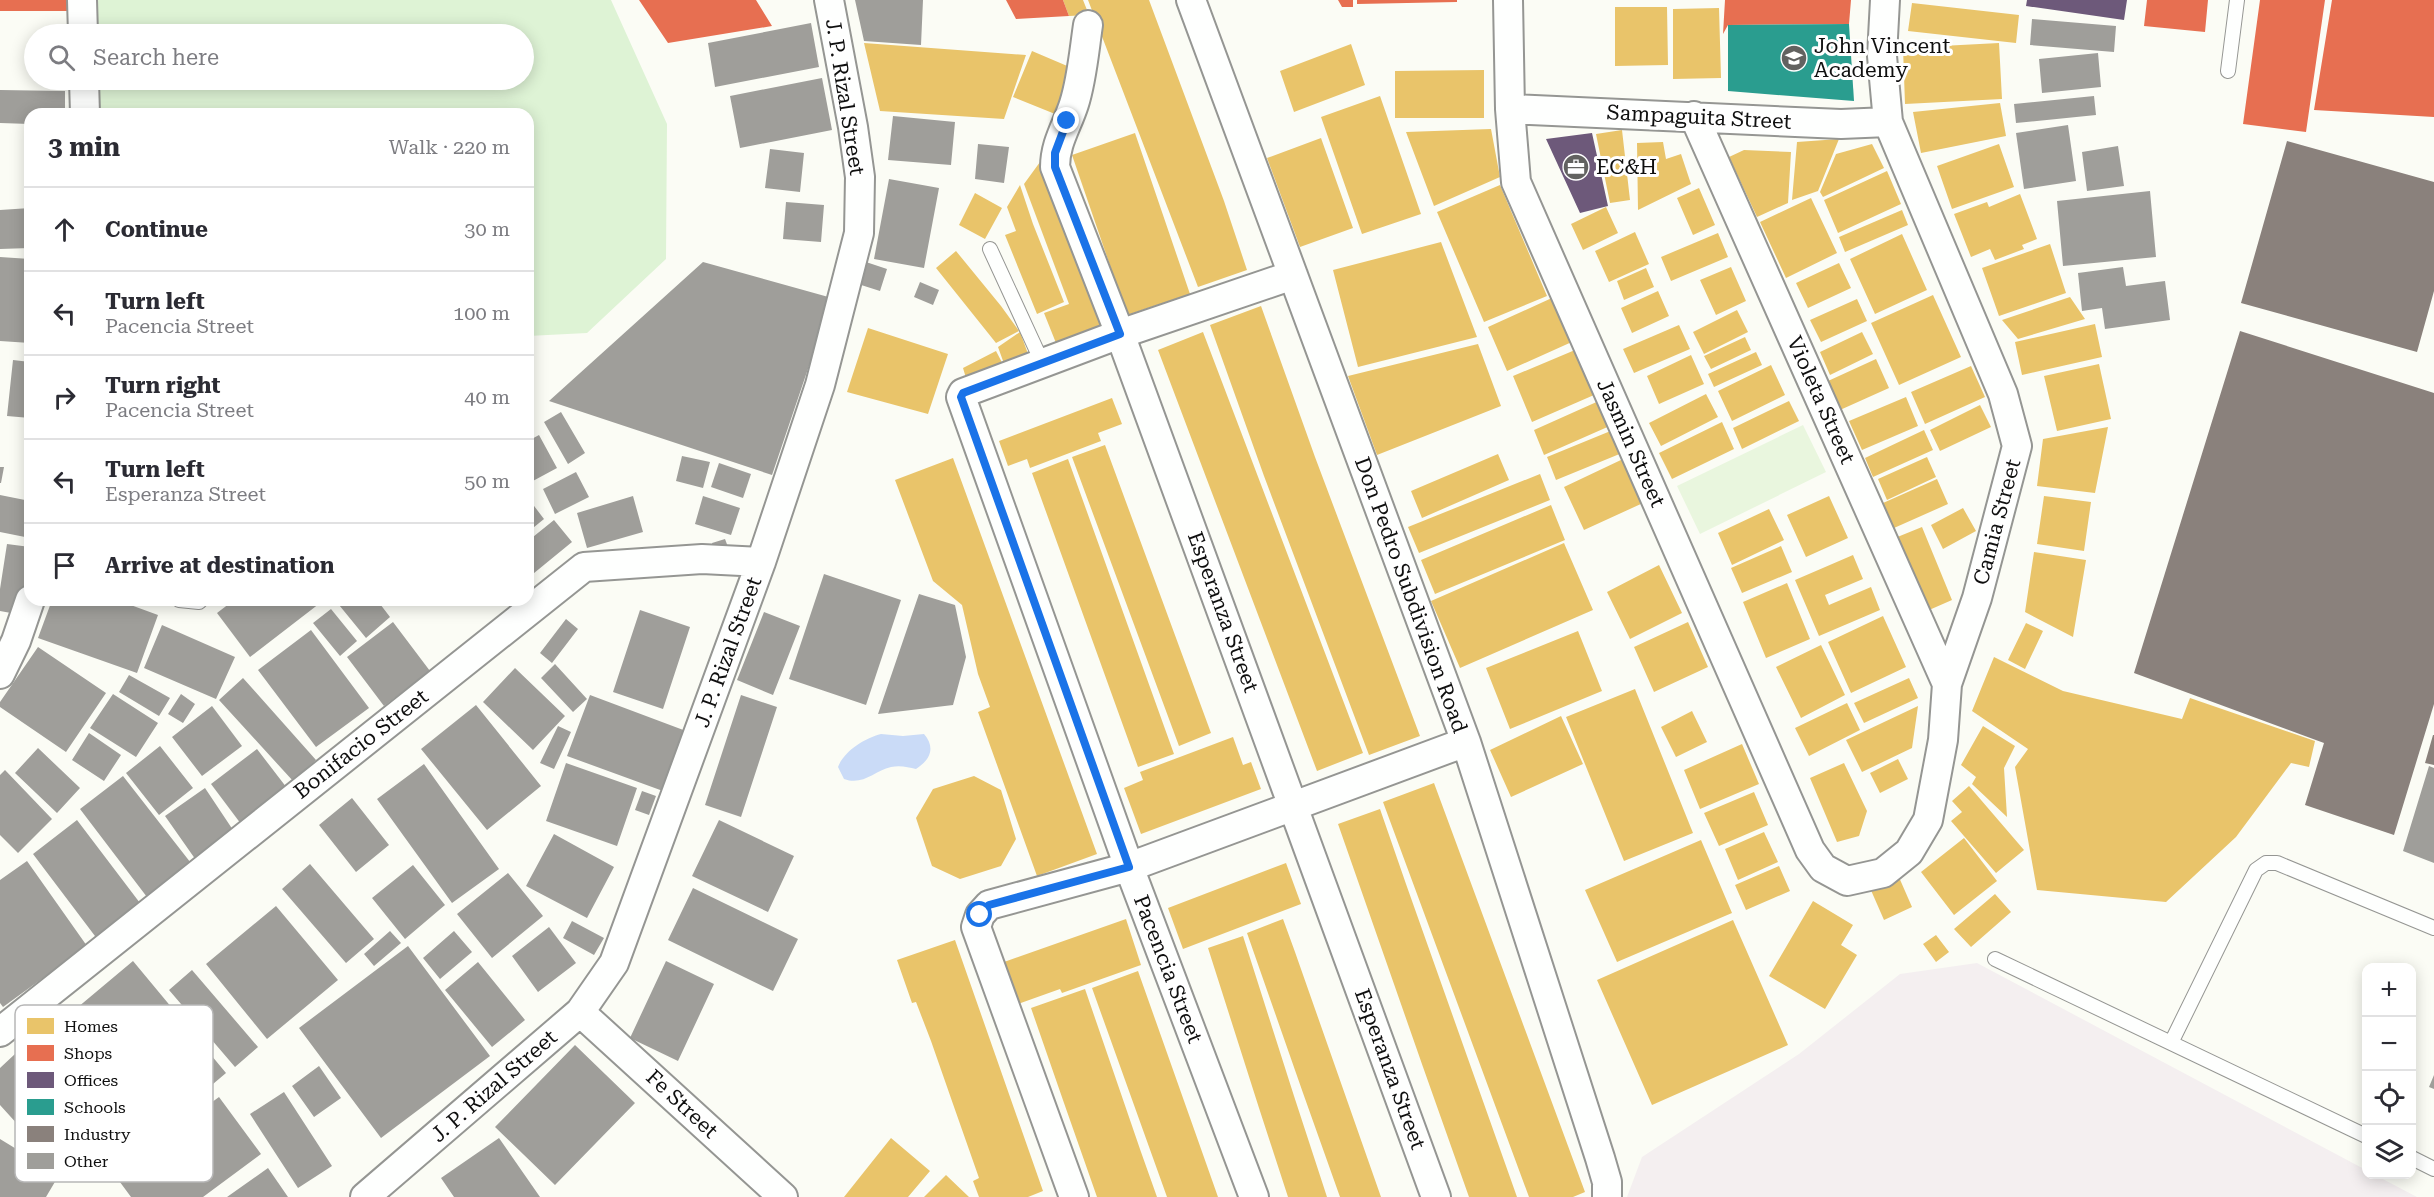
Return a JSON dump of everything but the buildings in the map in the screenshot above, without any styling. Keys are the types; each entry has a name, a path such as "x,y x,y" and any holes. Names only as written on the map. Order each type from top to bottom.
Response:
{"street":[{"path":"82,0 83,24"},
{"name":"J. P. Rizal Street","path":"365,1197 580,1011 614,963 761,562 820,386 859,233 859,167 854,127 829,0"},
{"name":"Don Pedro Subdivision Road","path":"1191,0 1466,742 1600,1158 1607,1182 1607,1197"},
{"name":"Jasmin Street","path":"1508,0 1510,109 1516,182 1810,850 1822,868"},
{"name":"Camia Street","path":"1822,868 1848,880 1883,873 1909,852 1929,820 1943,740 1947,684 1977,598 2017,446 2003,394 1888,122 1882,56 1885,0"},
{"name":"Esperanza Street","path":"1088,26 1074,105 1055,153 1055,167 1120,334 1436,1197"},
{"path":"84,90 85,108"},
{"name":"Sampaguita Street","path":"1510,109 1841,124 1888,122"},
{"name":"Violeta Street","path":"1694,116 1947,684"},
{"name":"Pacencia Street","path":"1254,1197 1129,867 961,397 963,393 1042,362 1293,275"},
{"name":"Bonifacio Street","path":"34,1005 584,567 702,559 761,562"},
{"path":"0,674 16,641 28,606"},
{"path":"1074,1197 976,927 980,915 989,905 1129,867 1466,742"},
{"name":"Fe Street","path":"580,1011 783,1197"},
{"name":"Bonifacio Street","path":"0,1032 15,1020"}],"lane":[{"path":"2228,71 2237,0"},
{"path":"990,249 1042,362"},
{"path":"2171,1043 2254,876 2266,863 2277,863 2434,928"},
{"path":"1995,959 2362,1134"},
{"path":"2416,1160 2434,1169"}],"shaded area":[{"path":"1977,963 2362,1168 2362,1179 2383,1179 2417,1197 1627,1197 1642,1157 1799,1054 1900,974"}],"green space":[{"path":"96,0 611,0 667,124 666,259 587,333 534,336 534,108 97,108 97,90 534,90 534,24 96,24"},
{"path":"1803,425 1826,472 1700,534 1677,486"}],"water":[{"path":"881,734 903,736 924,734 930,744 928,758 916,769 894,766 857,781 844,779 838,767 845,756 862,742"}],"place":[{"name":"John Vincent Academy","path":"1794,58"},
{"name":"EC&H","path":"1576,167"}],"route":[{"path":"980,915 989,905 1129,867 961,397 963,393 1120,334 1055,167 1055,153 1067,121"}]}
